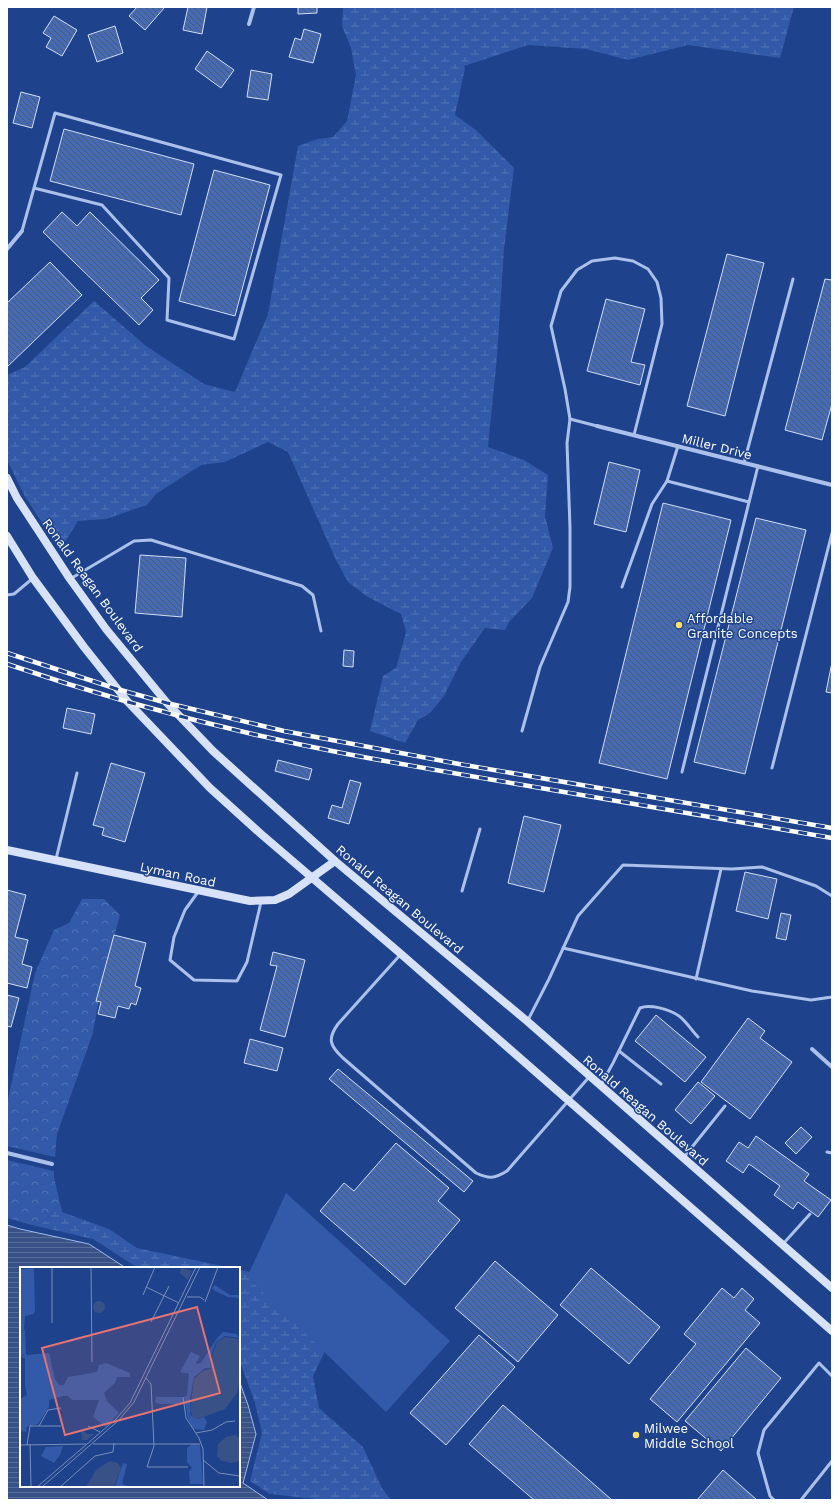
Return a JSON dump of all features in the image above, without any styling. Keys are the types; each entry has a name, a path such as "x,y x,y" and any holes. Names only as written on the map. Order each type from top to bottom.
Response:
{"main road":[{"name":"Ronald Reagan Boulevard","path":"7,478 17,498 70,579 106,629 172,707 213,751 335,861 527,1021 832,1288"},
{"path":"7,536 33,578 127,702 210,788 832,1331"},
{"name":"Lyman Road","path":"7,850 250,901 276,900 289,894 335,861"}],"street":[{"path":"249,24 254,7"},
{"path":"7,249 22,231"},
{"name":"Miller Drive","path":"597,426 832,485"},
{"path":"812,1049 832,1067"},
{"path":"7,1153 52,1164"}],"lane":[{"path":"22,231 34,188 55,113 281,175 234,339 166,320 169,278 102,205 34,188"},
{"path":"522,730 540,667 568,602 570,587 570,528 567,443 570,419 551,326 561,291 577,270 592,261 615,258 633,261 648,269 657,282 661,298 662,324 634,435"},
{"path":"744,463 793,280"},
{"path":"570,419 597,426"},
{"path":"622,587 652,504 667,481 678,446"},
{"path":"682,772 758,466"},
{"path":"667,481 749,502"},
{"path":"772,768 832,533"},
{"path":"70,579 134,541 151,540 302,586 313,595 321,631"},
{"path":"7,595 14,594 33,578"},
{"path":"55,860 77,773"},
{"path":"462,891 480,829"},
{"path":"527,1021 578,916 623,865 721,869 762,867 816,886 832,896"},
{"path":"696,979 721,869"},
{"path":"199,890 185,910 174,937 170,960 194,980 237,981 247,962 262,900"},
{"path":"563,948 752,991 811,1000 832,997"},
{"path":"401,954 333,1030 331,1038 332,1046 343,1058 476,1173 484,1177 492,1178 507,1171 590,1076"},
{"path":"601,1085 640,1008 647,1006 656,1007 678,1016 698,1037"},
{"path":"619,1050 661,1084"},
{"path":"683,1158 725,1106"},
{"path":"827,1152 832,1153"},
{"path":"782,1245 810,1214"},
{"path":"774,1500 770,1496 758,1453 764,1430 819,1363 832,1376"},
{"path":"801,1500 832,1461"}],"green space":[{"path":"343,7 794,7 780,58 688,45 628,60 586,49 528,45 464,66 465,68 455,115 476,130 514,168 504,249 497,357 488,447 524,460 548,475 545,516 553,548 532,598 509,622 505,630 485,628 461,662 444,696 430,713 418,720 405,743 370,731 383,676 396,668 406,632 401,614 368,597 348,582 336,560 288,452 268,442 225,462 201,465 156,494 147,505 106,519 78,521 65,542 65,546 58,547 24,495 7,460 7,375 25,367 94,301 146,346 204,384 235,392 268,314 298,146 318,139 333,137 347,121 356,75 351,48 342,26"},
{"path":"82,899 104,899 120,915 101,986 93,1033 57,1134 55,1157 7,1146 7,1104 35,973 54,930 69,923"},
{"path":"7,1160 54,1171 60,1203 43,1223 32,1225 7,1218"},
{"path":"286,1193 450,1341 386,1412 247,1277"},
{"path":"60,1203 62,1212 109,1229 137,1248 227,1267 136,1267 93,1239 32,1225 43,1223"},
{"path":"240,1270 266,1275 327,1347 313,1376 319,1408 363,1447 382,1488 391,1500 323,1500 270,1494 250,1481 262,1433 255,1403 240,1362"}],"shaded area":[{"path":"7,1225 89,1244 124,1267 20,1267 20,1487 240,1487 240,1383 256,1434 243,1483 268,1500 7,1500"}],"building":[{"path":"137,7 165,7 145,30 129,16"},
{"path":"188,7 207,7 202,34 183,30"},
{"path":"298,7 317,7 317,13 298,14"},
{"path":"54,16 77,30 62,56 46,47 51,38 43,33"},
{"path":"115,26 123,53 97,62 88,35"},
{"path":"304,29 321,34 313,63 289,57 295,38 301,40"},
{"path":"207,51 234,70 221,88 195,69"},
{"path":"251,70 272,74 268,100 247,97"},
{"path":"21,92 40,97 32,128 13,123"},
{"path":"64,129 194,164 181,215 50,181"},
{"path":"214,170 270,185 235,316 179,301"},
{"path":"62,212 77,226 90,212 159,280 141,298 153,310 139,325 43,232"},
{"path":"727,254 764,263 725,416 687,406"},
{"path":"50,262 82,295 7,367 7,303"},
{"path":"825,279 832,280 832,404 822,440 785,430"},
{"path":"606,299 645,309 631,362 645,365 640,385 587,371"},
{"path":"609,462 640,470 626,532 594,524"},
{"path":"663,503 731,520 667,779 599,763"},
{"path":"756,518 806,530 745,774 694,762"},
{"path":"140,555 186,558 182,617 135,613"},
{"path":"344,650 354,651 353,667 343,666"},
{"path":"832,662 832,693 826,692"},
{"path":"67,708 95,714 91,734 63,728"},
{"path":"278,760 312,769 309,780 275,771"},
{"path":"111,763 145,773 125,842 102,835 104,828 93,825"},
{"path":"350,780 361,783 349,824 328,818 332,805 342,808"},
{"path":"524,816 561,825 544,892 508,883"},
{"path":"745,872 777,879 768,919 736,911"},
{"path":"7,890 26,895 15,937 28,940 22,964 32,967 27,988 7,983"},
{"path":"781,913 791,915 786,940 776,938"},
{"path":"114,935 146,943 135,986 141,988 136,1005 131,1003 129,1009 118,1006 115,1018 98,1014 101,1002 96,1001"},
{"path":"273,952 305,960 285,1037 260,1030 277,966 270,965"},
{"path":"7,995 19,998 11,1027 7,1026"},
{"path":"656,1015 706,1057 685,1082 635,1041"},
{"path":"748,1018 765,1031 760,1038 792,1062 750,1119 701,1082"},
{"path":"250,1039 283,1048 277,1071 244,1063"},
{"path":"338,1069 473,1181 464,1192 329,1079"},
{"path":"698,1082 715,1096 691,1124 675,1110"},
{"path":"801,1127 812,1137 796,1154 785,1143"},
{"path":"756,1136 809,1174 804,1181 831,1200 818,1217 798,1202 793,1209 774,1195 780,1186 749,1164 743,1173 726,1161 739,1142 748,1148"},
{"path":"396,1143 449,1188 438,1201 460,1220 405,1285 320,1211 344,1183 354,1191"},
{"path":"495,1261 558,1315 518,1362 455,1308"},
{"path":"591,1268 660,1327 629,1364 560,1305"},
{"path":"722,1288 734,1298 742,1288 754,1299 745,1310 760,1323 677,1422 650,1399 696,1344 684,1334"},
{"path":"479,1335 515,1367 446,1445 410,1413"},
{"path":"746,1348 781,1378 721,1451 685,1421"},
{"path":"503,1405 612,1500 534,1500 469,1444"},
{"path":"723,1470 757,1500 697,1500"}],"railway":[{"path":"7,653 117,689 167,703 284,731 459,764 832,828"},
{"path":"7,664 133,703 261,736 435,770 832,838"}],"place":[{"name":"Affordable Granite Concepts","path":"679,625"},
{"name":"Milwee Middle School","path":"636,1435"}]}
